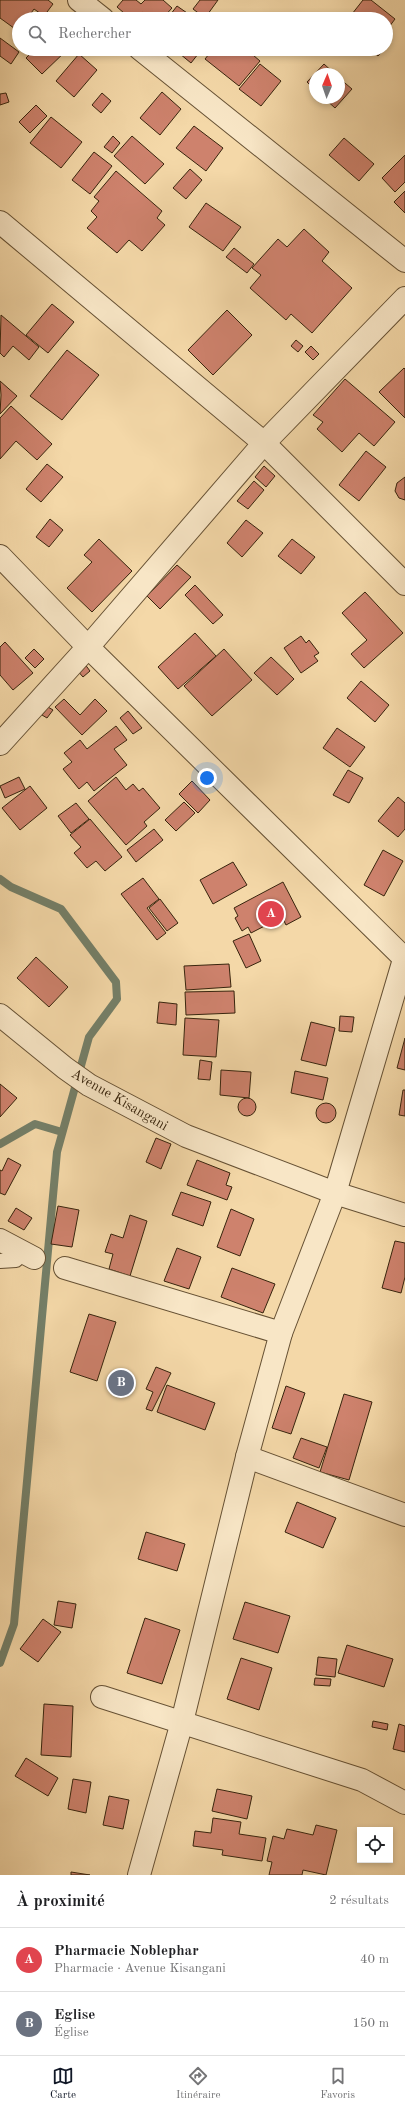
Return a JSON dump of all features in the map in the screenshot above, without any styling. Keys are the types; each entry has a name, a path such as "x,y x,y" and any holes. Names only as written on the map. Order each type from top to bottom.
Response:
{"street":[{"path":"79,0 94,12"},
{"path":"149,56 405,261"},
{"path":"0,222 264,443 405,584"},
{"path":"0,744 88,647 264,443 405,298"},
{"path":"0,556 88,647 405,958 335,1193 280,1333 246,1456 182,1722 139,1875"},
{"name":"Avenue Kisangani","path":"0,1015 89,1085 186,1136 335,1193 405,1215"},
{"path":"0,1240 29,1255"},
{"path":"65,1268 280,1333"},
{"path":"246,1456 405,1515"},
{"path":"102,1697 362,1780 405,1803"}],"lane":[{"path":"0,1260 16,1260 29,1255"}],"building":[{"path":"0,0 48,0 53,4 47,12 38,12 34,9 32,12 12,12 12,27 0,18"},
{"path":"123,0 136,0 141,4 145,0 163,0 172,8 168,12 123,12 117,7"},
{"path":"200,0 218,0 209,12 197,12 193,9"},
{"path":"363,0 371,0 386,12 354,12"},
{"path":"177,6 186,12 172,12"},
{"path":"0,38 12,47 12,56 16,56 11,64 0,56"},
{"path":"28,56 61,56 42,74 26,58"},
{"path":"77,56 81,56 97,70 74,97 56,81"},
{"path":"182,56 196,56 191,63"},
{"path":"207,56 254,56 260,61 239,86 205,59"},
{"path":"260,64 281,81 261,106 239,89"},
{"path":"324,64 328,68 320,68"},
{"path":"345,83 352,89 345,97"},
{"path":"162,92 181,109 160,135 140,118"},
{"path":"6,93 9,102 0,105 0,94"},
{"path":"102,93 111,101 101,113 92,105"},
{"path":"331,104 339,104 335,108"},
{"path":"36,105 47,116 30,133 19,122"},
{"path":"51,117 82,142 61,168 30,143"},
{"path":"194,126 223,148 206,171 176,148"},
{"path":"113,136 120,143 112,153 104,147"},
{"path":"132,136 164,164 145,184 114,156"},
{"path":"344,138 374,164 359,181 329,155"},
{"path":"94,152 112,166 90,194 72,180"},
{"path":"405,155 405,182 395,192 382,178"},
{"path":"190,169 202,180 186,199 173,188"},
{"path":"116,171 162,211 157,218 165,225 142,251 129,240 117,253 87,228 97,217 91,211 99,201 94,197"},
{"path":"405,191 405,213 394,202"},
{"path":"206,203 241,227 223,251 189,227"},
{"path":"304,229 329,252 322,261 352,288 312,333 291,314 286,320 250,288 261,275 252,268 278,239 287,247"},
{"path":"234,248 254,264 247,273 226,257"},
{"path":"52,304 74,322 48,353 26,335"},
{"path":"227,310 252,335 213,375 188,350"},
{"path":"1,315 39,347 29,360 13,346 4,357 0,353"},
{"path":"296,340 303,346 298,352 291,346"},
{"path":"311,346 319,354 313,360 305,352"},
{"path":"67,350 99,375 62,420 30,396"},
{"path":"404,368 405,369 405,418 379,392"},
{"path":"345,379 395,422 374,446 359,433 342,452 317,429 323,422 313,415"},
{"path":"0,381 17,396 0,414 1,395"},
{"path":"11,406 52,444 37,460 16,441 0,459 0,418"},
{"path":"366,451 386,467 359,501 339,485"},
{"path":"47,464 63,477 41,502 26,489"},
{"path":"264,466 275,476 266,487 255,477"},
{"path":"405,477 405,500 399,498 395,491 397,483"},
{"path":"254,481 264,490 248,509 237,501"},
{"path":"50,519 63,530 49,547 36,537"},
{"path":"246,520 263,533 242,557 227,543"},
{"path":"99,539 132,571 92,612 67,588 92,562 84,555"},
{"path":"292,539 315,557 301,574 278,556"},
{"path":"177,565 191,577 160,609 147,596"},
{"path":"195,585 223,615 213,624 185,595"},
{"path":"365,592 403,633 364,668 351,654 367,640 342,613"},
{"path":"195,633 216,656 178,689 158,667"},
{"path":"301,636 306,643 309,640 319,653 314,656 318,661 301,673 284,648"},
{"path":"5,642 33,673 13,690 0,675 0,647"},
{"path":"34,649 44,659 35,668 25,658"},
{"path":"224,649 252,680 212,716 184,686"},
{"path":"271,657 294,679 277,695 254,673"},
{"path":"84,663 90,671 83,677 76,669"},
{"path":"361,681 389,705 375,722 347,698"},
{"path":"64,699 80,715 95,699 107,711 82,735 55,707"},
{"path":"48,707 53,710 47,718 42,715"},
{"path":"128,711 142,728 133,734 120,718"},
{"path":"116,726 127,740 114,749 127,765 94,791 87,782 79,789 63,769 72,762 64,753 80,740 87,749"},
{"path":"337,728 365,747 350,767 323,748"},
{"path":"348,770 363,778 349,803 333,795"},
{"path":"19,777 25,789 5,798 0,786"},
{"path":"116,777 126,790 133,784 139,791 143,788 160,808 144,822 147,826 126,845 88,801"},
{"path":"192,781 210,800 198,813 179,794"},
{"path":"30,786 47,808 20,830 2,808"},
{"path":"398,797 405,803 405,829 398,837 378,821"},
{"path":"184,802 195,813 176,831 165,820"},
{"path":"76,803 89,819 71,833 58,816"},
{"path":"90,819 122,857 105,871 96,861 87,868 74,853 81,847 70,835"},
{"path":"154,829 163,840 136,862 127,850"},
{"path":"383,850 403,861 384,896 364,885"},
{"path":"233,862 247,885 213,904 200,880"},
{"path":"143,878 159,899 147,908 166,933 157,940 121,894"},
{"path":"283,882 301,917 286,925 282,917 251,933 248,927 242,931 235,918 238,916 234,908"},
{"path":"160,899 178,923 167,931 149,908"},
{"path":"249,934 261,961 246,968 233,941"},
{"path":"36,957 68,987 49,1007 17,978"},
{"path":"229,964 231,987 186,990 184,966"},
{"path":"234,991 235,1013 186,1015 185,992"},
{"path":"159,1002 177,1004 176,1025 157,1023"},
{"path":"340,1016 354,1017 352,1032 339,1031"},
{"path":"185,1018 219,1020 216,1057 183,1055"},
{"path":"311,1022 335,1028 326,1066 301,1060"},
{"path":"405,1038 405,1070 397,1068"},
{"path":"200,1060 212,1062 210,1080 198,1079"},
{"path":"221,1070 251,1072 249,1098 220,1095"},
{"path":"295,1071 328,1078 323,1100 291,1093"},
{"path":"0,1084 17,1098 0,1117"},
{"path":"403,1090 405,1090 405,1116 399,1115"},
{"path":"243,1098 251,1098 256,1103 254,1114 251,1116 243,1116 238,1111 238,1103"},
{"path":"322,1103 330,1103 336,1109 336,1117 330,1123 322,1123 316,1117 316,1109"},
{"path":"156,1138 171,1144 161,1169 146,1162"},
{"path":"8,1158 21,1165 5,1195 0,1193 0,1170 2,1171"},
{"path":"197,1160 230,1173 226,1185 232,1187 227,1200 187,1185"},
{"path":"181,1192 211,1202 203,1226 172,1215"},
{"path":"58,1206 79,1210 72,1247 51,1244"},
{"path":"16,1208 32,1218 24,1230 8,1221"},
{"path":"231,1209 254,1219 240,1256 217,1247"},
{"path":"130,1215 147,1221 130,1276 109,1269 113,1254 105,1252 111,1234 123,1238"},
{"path":"395,1241 405,1243 405,1277 401,1293 382,1288"},
{"path":"177,1248 201,1257 189,1289 164,1281"},
{"path":"232,1268 275,1284 263,1313 221,1297"},
{"path":"89,1314 116,1322 97,1381 70,1372"},
{"path":"156,1367 171,1373 152,1411 146,1409 153,1392 146,1389"},
{"path":"167,1385 215,1403 205,1430 157,1412"},
{"path":"286,1386 305,1393 291,1434 272,1428"},
{"path":"344,1394 372,1402 349,1480 320,1472"},
{"path":"301,1438 327,1447 319,1468 293,1458"},
{"path":"297,1502 336,1518 323,1548 285,1532"},
{"path":"146,1532 185,1544 177,1571 138,1559"},
{"path":"58,1601 76,1604 72,1628 54,1625"},
{"path":"245,1602 290,1616 278,1653 233,1639"},
{"path":"145,1618 180,1630 162,1684 127,1673"},
{"path":"43,1619 61,1632 38,1662 20,1649"},
{"path":"347,1645 393,1659 384,1687 338,1673"},
{"path":"318,1657 337,1659 335,1677 316,1675"},
{"path":"241,1658 272,1668 259,1710 227,1699"},
{"path":"315,1678 331,1679 330,1686 314,1685"},
{"path":"44,1704 73,1706 71,1757 41,1755"},
{"path":"373,1721 388,1724 387,1730 372,1727"},
{"path":"399,1724 405,1726 405,1752 393,1749"},
{"path":"26,1758 58,1778 48,1796 15,1776"},
{"path":"73,1779 91,1782 86,1813 68,1809"},
{"path":"217,1789 252,1796 247,1819 212,1811"},
{"path":"109,1796 129,1800 123,1829 103,1825"},
{"path":"213,1818 241,1822 239,1834 266,1838 262,1861 222,1855 223,1850 193,1846 195,1831 211,1833"},
{"path":"316,1825 337,1830 326,1875 303,1870 302,1875 269,1875 272,1862 267,1861 273,1836 284,1839 287,1829 313,1835"},
{"path":"71,1872 90,1875 71,1875"}],"waterway":[{"path":"0,879 11,887 61,909 116,982 117,999 89,1037 57,1152 14,1624 0,1663"},
{"path":"0,1144 35,1124 62,1132"}],"place":[{"name":"Pharmacie Noblephar","path":"271,914"},
{"name":"Eglise","path":"121,1383"}]}
